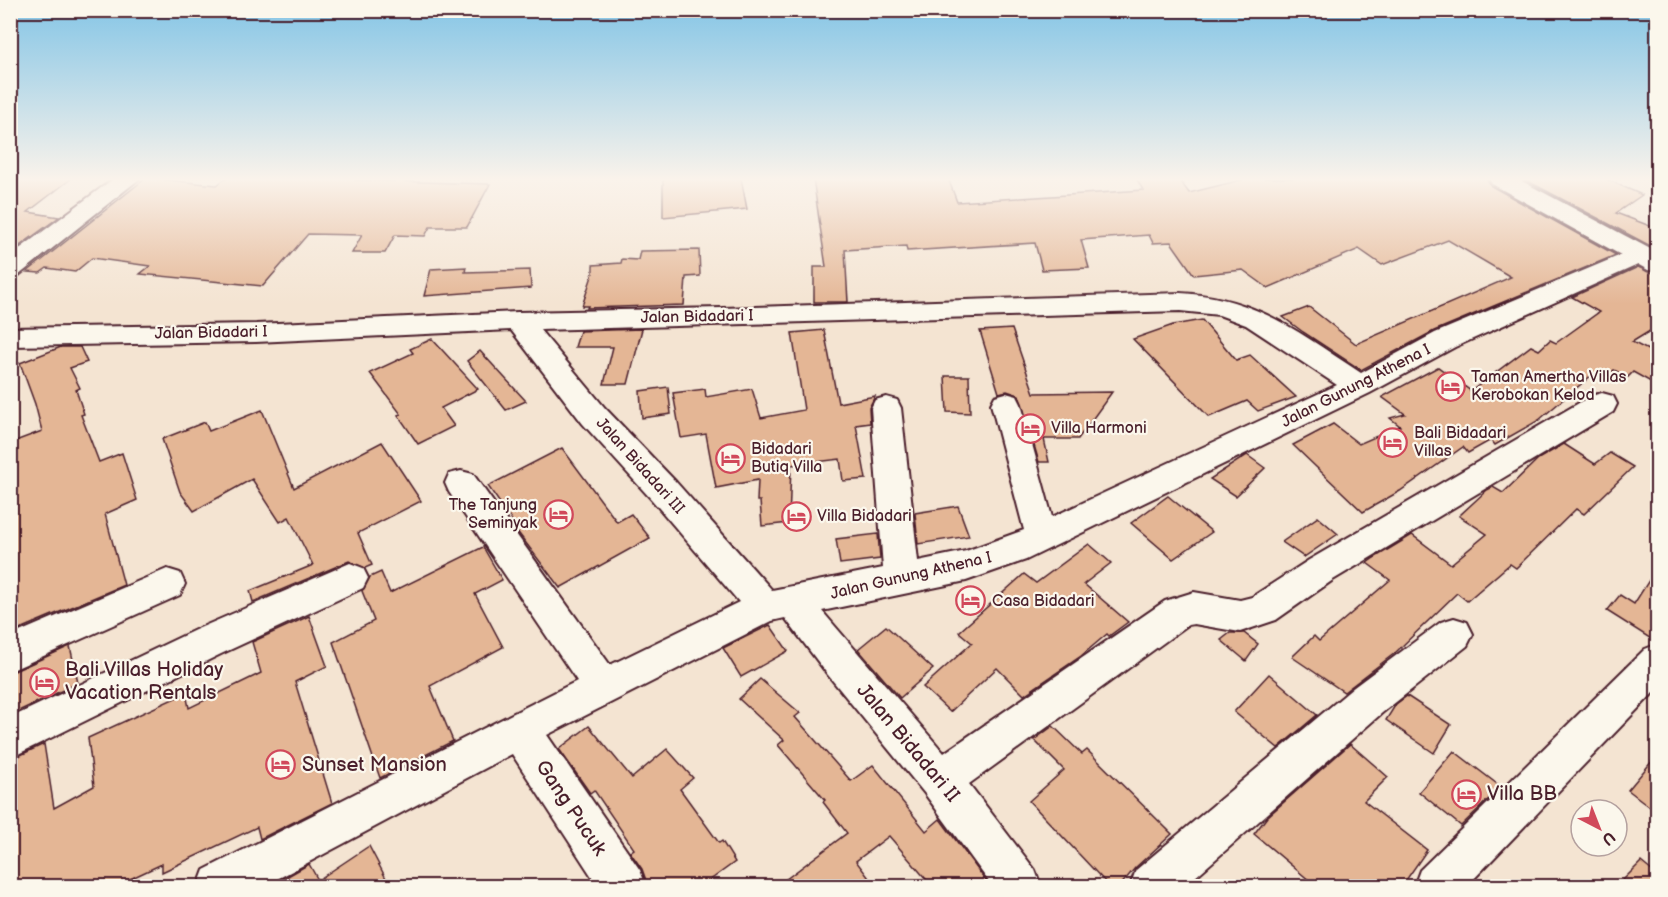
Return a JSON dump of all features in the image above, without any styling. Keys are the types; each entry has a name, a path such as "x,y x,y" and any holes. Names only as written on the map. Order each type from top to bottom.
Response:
{"street":[{"path":"10,269 72,221"},
{"path":"1579,221 1649,259"},
{"name":"Jalan Gunung Athena I","path":"220,886 519,729 603,687 780,605 990,560 1360,387 1445,340 1649,259"},
{"name":"Jalan Bidadari I","path":"10,336 256,333 518,321 722,317 1180,302 1215,303 1256,319 1360,387"},
{"name":"Jalan Bidadari III","path":"518,321 594,416 664,491 780,605"},
{"path":"1006,404 1037,522 1044,536"},
{"path":"940,780 1178,612 1194,608 1240,616 1263,609 1321,570 1602,404"},
{"path":"886,408 902,580"},
{"path":"461,483 603,687"},
{"path":"10,739 208,642 350,578"},
{"path":"10,654 167,584"},
{"name":"Jalan Bidadari II","path":"780,605 841,663 940,780 1018,886"},
{"path":"1152,886 1368,700 1454,634"},
{"path":"1436,886 1658,662"},
{"name":"Gang Pucuk","path":"519,729 624,886"}],"building":[{"path":"10,221 54,221 10,253"},
{"path":"92,221 470,221 467,227 430,227 425,236 395,235 385,253 352,253 362,235 308,234 263,286 140,274 150,266 92,258 75,272 47,268 40,273 27,272"},
{"path":"819,221 1554,221 1616,255 1434,331 1361,370 1283,317 1309,307 1356,344 1511,277 1448,240 1382,265 1359,249 1268,288 1243,270 1194,275 1171,242 1153,243 1149,235 1081,240 1089,268 1042,270 1035,243 907,251 906,246 845,250 848,302 814,302 814,267 826,267"},
{"path":"1603,221 1637,221 1658,229 1658,250"},
{"path":"699,250 700,276 686,277 684,305 587,308 588,306 582,306 593,273 593,265 621,263 622,259 638,260 640,251"},
{"path":"466,267 465,272 530,270 531,288 424,296 431,269"},
{"path":"1638,267 1658,274 1658,326 1632,342 1658,355 1658,386 1633,372 1628,377 1614,370 1604,380 1593,374 1539,420 1495,445 1491,440 1468,453 1463,447 1400,491 1363,512 1293,445 1333,424 1359,444 1400,426 1390,418 1405,414 1382,397 1438,367 1471,391 1531,346 1539,350 1550,340 1556,343 1599,312 1572,297"},
{"path":"1202,320 1236,360 1250,355 1296,397 1258,411 1247,401 1209,417 1133,339 1173,325"},
{"path":"642,329 628,384 604,384 613,347 575,347 580,331"},
{"path":"1012,329 1034,393 1112,392 1078,439 1044,439 1049,462 1039,462 1019,395 1007,391 999,393 980,331"},
{"path":"824,330 838,403 875,396 869,408 870,423 856,425 866,479 843,481 840,459 791,465 789,523 762,526 760,501 757,501 758,480 716,488 706,434 681,438 673,393 705,389 706,397 752,389 761,418 804,410 792,333"},
{"path":"432,339 478,389 441,408 454,426 418,444 398,415 401,414 370,373 413,353 410,349"},
{"path":"61,347 80,347 87,362 70,368 80,388 76,390 84,414 81,415 99,462 122,453 137,500 105,514 124,585 10,633 10,443 42,431 20,363"},
{"path":"480,351 526,401 506,410 467,361"},
{"path":"945,376 969,376 970,413 947,412"},
{"path":"668,387 671,414 642,418 640,391"},
{"path":"262,410 294,488 382,442 421,501 358,533 372,565 365,568 349,561 253,602 250,591 313,565 289,517 280,522 252,479 194,511 180,492 162,439 205,422 209,431"},
{"path":"1564,444 1595,464 1610,453 1633,467 1584,514 1576,509 1516,568 1510,564 1467,601 1457,593 1395,653 1344,692 1292,657 1314,636 1319,641 1390,580 1367,563 1412,535 1451,564 1487,534 1459,516 1487,490 1493,487 1503,493 1538,459"},
{"path":"562,448 617,522 631,514 650,538 560,588 513,526 515,525 488,486"},
{"path":"1247,455 1265,468 1236,496 1210,479"},
{"path":"1168,496 1212,532 1173,559 1131,523"},
{"path":"958,506 969,536 918,544 915,513"},
{"path":"1318,517 1338,534 1304,557 1282,542"},
{"path":"878,534 880,559 840,564 836,539"},
{"path":"1089,544 1111,563 1084,584 1128,622 1109,636 1107,634 1081,656 1024,695 997,668 950,712 923,687 972,643 959,632 1024,574 1036,583"},
{"path":"483,547 502,580 475,594 503,647 430,686 453,741 380,778 333,642 374,621 362,591 370,577 381,572 390,593"},
{"path":"1658,566 1658,642 1656,642 1607,611 1620,595 1634,604"},
{"path":"309,616 327,666 295,682 332,803 260,839 257,827 162,872 162,864 115,886 10,886 10,760 44,744 54,808 94,786 88,738 186,693 189,708 261,673 252,642"},
{"path":"770,625 788,651 741,677 723,648"},
{"path":"886,626 933,669 900,698 858,649"},
{"path":"1230,633 1244,633 1258,644 1246,661 1221,640"},
{"name":"Bali Villas Holiday Vacation Rentals","path":"70,646 78,683 10,715 10,673"},
{"path":"1269,674 1317,715 1278,748 1234,712"},
{"path":"760,679 800,713 795,717 851,781 873,765 926,831 940,819 990,886 932,886 889,836 856,861 875,886 777,886 847,833 823,802 825,800 778,745 784,740 739,699"},
{"path":"1407,696 1451,725 1434,753 1386,720 1396,704"},
{"path":"589,726 632,778 667,749 693,778 680,789 719,843 722,841 735,862 702,886 648,886 642,869 630,852 634,849 594,790 590,793 559,749"},
{"path":"1053,726 1082,754 1087,750 1172,834 1135,868 1120,886 1109,886 1029,801 1064,770 1034,740"},
{"path":"1350,744 1388,777 1364,801 1427,850 1402,886 1316,886 1254,834 1267,817"},
{"name":"Villa BB","path":"1454,751 1501,787 1461,826 1419,792"},
{"path":"1658,754 1658,813 1628,790"},
{"path":"369,846 390,886 272,886 309,864 318,880"},
{"path":"1641,862 1658,876 1658,886 1617,886"}],"place":[{"name":"Taman Amertha Villas Kerobokan Kelod","path":"1450,386"},
{"name":"Villa Harmoni","path":"1030,428"},
{"name":"Bali Bidadari Villas","path":"1393,442"},
{"name":"Bidadari Butiq Villa","path":"730,458"},
{"name":"The Tanjung Seminyak","path":"558,514"},
{"name":"Villa Bidadari","path":"796,516"},
{"name":"Casa Bidadari","path":"971,601"},
{"name":"Bali Villas Holiday Vacation Rentals","path":"44,682"},
{"name":"Sunset Mansion","path":"281,765"},
{"name":"Villa BB","path":"1466,794"}]}
